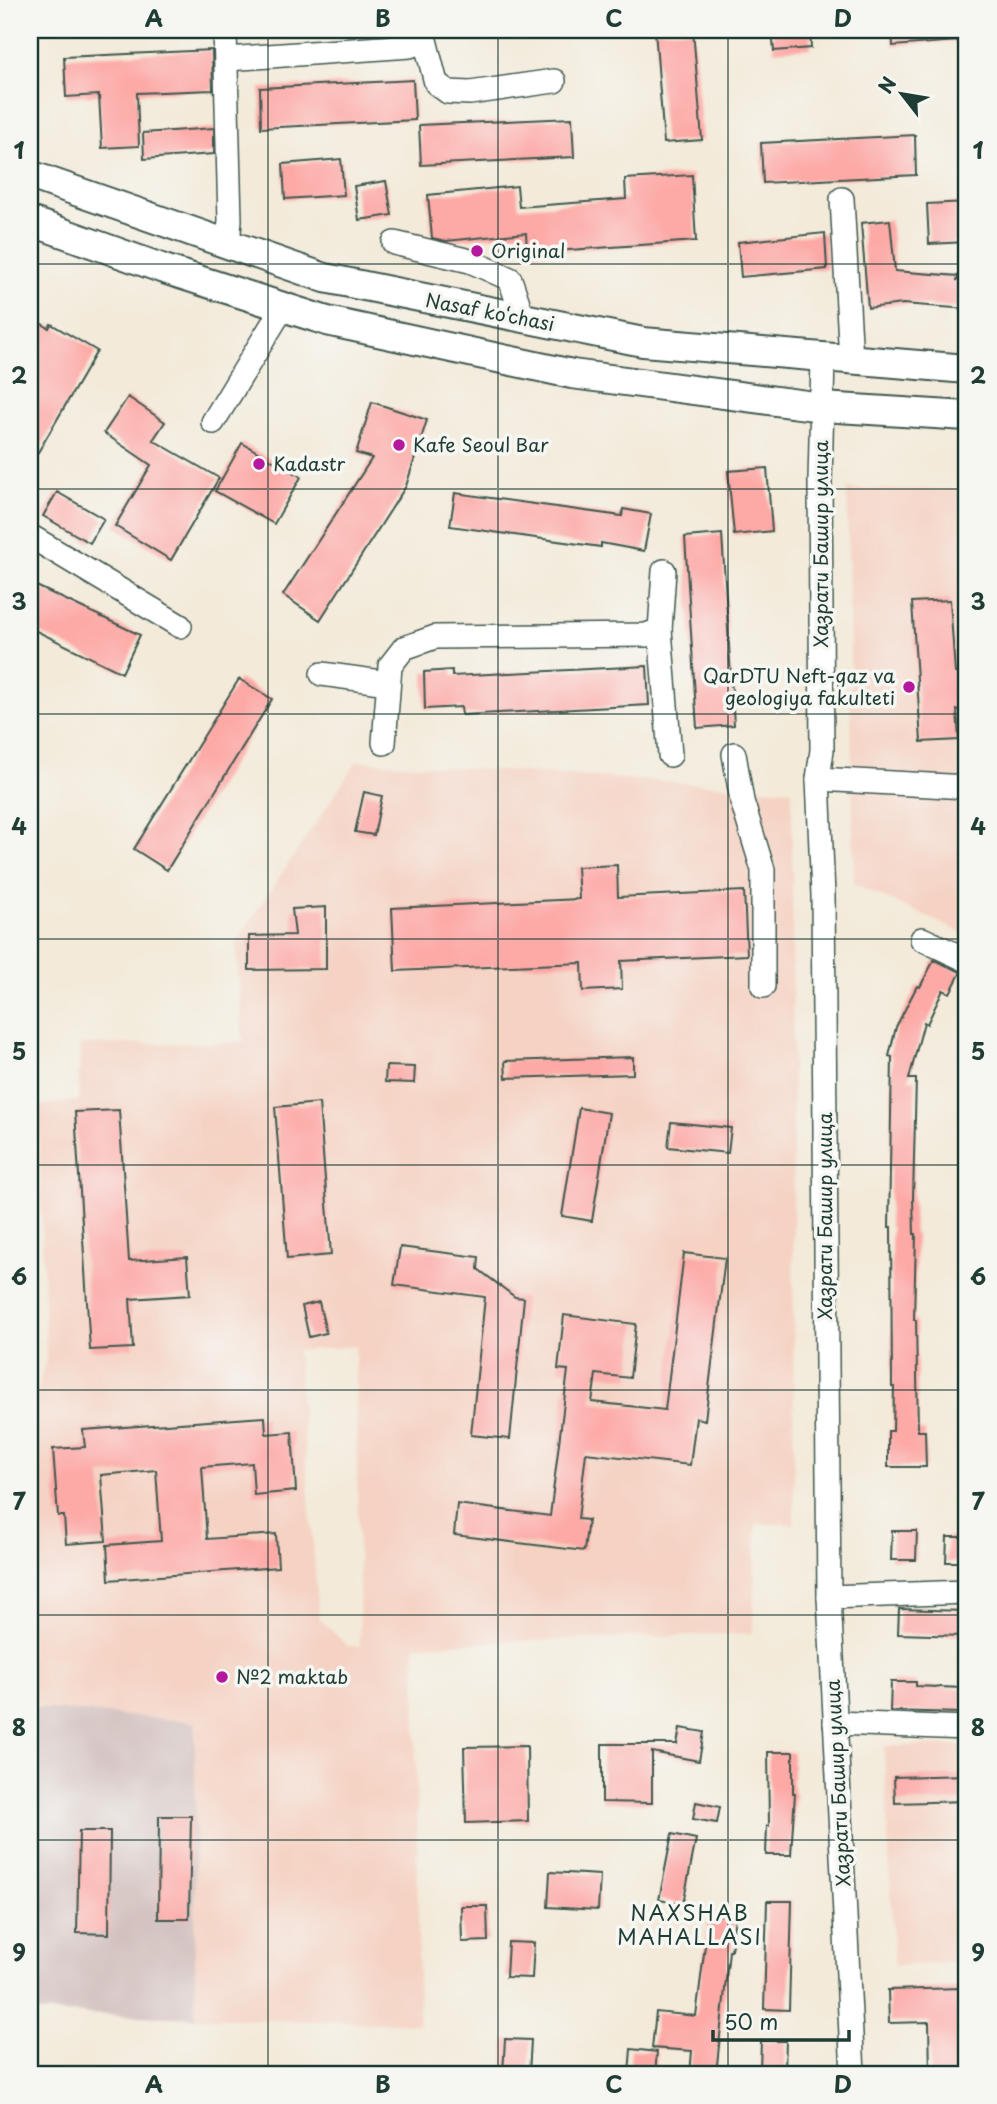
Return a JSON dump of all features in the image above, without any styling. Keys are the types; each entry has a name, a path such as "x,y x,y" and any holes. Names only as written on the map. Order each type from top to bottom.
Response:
{"main road":[{"name":"Nasaf ko‘chasi","path":"30,175 326,278 643,342 967,369"},
{"path":"30,220 164,269 327,321 572,374 822,407 967,416"}],"street":[{"path":"225,30 230,220 228,245"},
{"path":"227,59 410,46 425,33 436,83 448,92 470,93 554,80"},
{"name":"Хазрати Башир улица","path":"842,199 837,359 822,407 822,750 818,779 823,895 828,1597 853,2074"},
{"path":"394,243 470,261 510,279 523,318"},
{"path":"213,422 283,307"},
{"path":"30,536 180,625"},
{"path":"664,571 660,631 670,755"},
{"path":"384,744 390,666 404,648 435,638 646,635 660,631"},
{"path":"322,674 388,683"},
{"path":"734,754 741,802 763,870 762,986"},
{"path":"818,779 967,787"},
{"path":"922,939 967,960"},
{"path":"828,1597 967,1592"},
{"path":"835,1723 967,1728"}],"shaded area":[{"name":"QarDTU Neft-gaz va geologiya fakulteti","path":"847,489 967,489 967,935 854,884"},
{"path":"357,761 792,790 794,1524 756,1524 753,1633 415,1645 419,2024 195,2018 195,1722 30,1707 30,1417 46,1359 38,1106 78,1101 80,1045 243,1042 236,942","holes":["355,1346 360,1646 347,1646 319,1618 297,1351"]},
{"path":"30,1707 195,1722 195,2018 30,2012"},
{"path":"967,1745 967,1961 894,1966 884,1746"}],"building":[{"path":"655,30 693,30 702,140 664,143"},
{"path":"772,30 810,30 811,48 774,51"},
{"path":"892,30 956,30 956,41 893,46"},
{"path":"212,50 213,90 137,93 139,146 102,148 99,95 66,97 64,57"},
{"path":"413,80 415,120 261,128 260,88"},
{"path":"572,118 574,157 421,165 419,125"},
{"path":"214,128 214,154 144,159 143,133"},
{"path":"915,135 916,175 763,183 761,143"},
{"path":"341,159 344,195 285,199 283,164"},
{"path":"692,175 696,241 527,253 526,233 446,241 432,238 428,195 517,186 519,207 626,199 625,179"},
{"path":"386,181 392,215 359,220 354,186"},
{"path":"967,202 967,242 929,244 927,204"},
{"path":"890,220 895,271 958,276 957,280 967,281 967,309 903,304 868,308 861,223"},
{"path":"825,233 827,269 741,277 738,242"},
{"path":"30,317 49,328 51,324 97,351 30,466"},
{"path":"128,397 165,422 153,440 219,478 171,560 115,526 151,465 104,433"},
{"path":"372,402 427,420 406,486 320,620 283,595 372,458 356,453"},
{"path":"242,443 301,477 274,524 215,491"},
{"path":"767,468 772,531 734,535 728,471"},
{"path":"57,492 104,519 90,543 43,516"},
{"path":"455,493 622,516 623,509 651,514 644,551 601,543 601,547 450,526"},
{"path":"722,534 734,725 697,728 685,537"},
{"path":"30,583 140,635 122,673 30,628"},
{"path":"950,600 955,673 967,672 967,709 957,710 959,740 921,742 912,602"},
{"path":"647,666 649,705 462,715 461,707 425,709 424,672 452,670 452,676"},
{"path":"239,679 272,699 167,870 134,849"},
{"path":"364,792 382,796 374,835 355,832"},
{"path":"617,865 618,897 744,891 747,955 621,961 622,989 583,991 582,963 395,971 392,908 579,899 577,867"},
{"path":"326,907 326,969 249,970 249,936 295,935 292,909"},
{"path":"934,960 961,972 950,993 943,990 927,1024 924,1022 909,1079 916,1079 914,1320 918,1431 925,1431 926,1467 888,1467 888,1431 893,1431 894,1387 889,1227 892,1057 889,1056 896,1027"},
{"path":"633,1057 633,1074 506,1078 505,1061"},
{"path":"386,1066 415,1067 414,1083 385,1082"},
{"path":"319,1103 331,1255 287,1259 275,1107"},
{"path":"579,1108 609,1113 592,1221 562,1216"},
{"path":"119,1110 129,1261 187,1257 190,1295 130,1299 133,1348 90,1350 75,1112"},
{"path":"671,1122 731,1128 728,1153 668,1147"},
{"path":"400,1247 479,1257 478,1269 515,1297 524,1298 510,1439 471,1435 485,1297 394,1285"},
{"path":"684,1253 725,1258 705,1420 696,1418 690,1465 586,1453 578,1519 588,1520 584,1551 454,1535 457,1504 550,1516 568,1370 558,1369 564,1315 636,1324 630,1378 596,1374 592,1402 665,1410"},
{"path":"319,1302 326,1333 309,1337 302,1306"},
{"path":"265,1417 266,1434 292,1432 296,1491 254,1495 252,1463 202,1467 207,1539 276,1534 278,1567 109,1580 107,1545 161,1541 156,1470 101,1475 106,1541 66,1544 64,1516 58,1516 53,1449 85,1447 83,1430"},
{"path":"892,1531 917,1531 916,1560 891,1560"},
{"path":"947,1537 967,1537 967,1562 946,1562"},
{"path":"899,1609 965,1611 964,1636 898,1634"},
{"path":"891,1682 963,1688 962,1713 890,1711"},
{"path":"680,1728 704,1732 699,1761 652,1752 652,1803 602,1802 602,1744 677,1744"},
{"path":"527,1746 528,1821 466,1823 464,1747"},
{"path":"768,1752 793,1752 795,1793 791,1855 766,1855 769,1826"},
{"path":"967,1775 967,1801 895,1803 894,1777"},
{"path":"696,1802 720,1807 717,1823 693,1819"},
{"path":"159,1816 191,1816 189,1919 158,1919"},
{"path":"79,1831 110,1831 109,1934 77,1933"},
{"path":"672,1834 696,1839 683,1904 659,1900"},
{"path":"550,1872 600,1875 598,1910 548,1907"},
{"path":"767,1901 792,1901 789,2010 764,2009"},
{"path":"461,1906 487,1906 488,1941 462,1942"},
{"path":"709,1914 735,1916 731,1951 716,2074 690,2074 692,2051 652,2048 656,2012 696,2016"},
{"path":"508,1942 534,1943 532,1978 506,1977"},
{"path":"961,1988 964,2074 930,2074 929,2022 889,2023 888,1990"},
{"path":"505,2039 531,2040 529,2074 503,2074"},
{"path":"761,2041 786,2041 785,2070 760,2070"},
{"path":"631,2049 657,2052 655,2074 629,2074"}],"place":[{"name":"Original","path":"477,251"},
{"name":"Kafe Seoul Bar","path":"399,445"},
{"name":"Kadastr","path":"259,464"},
{"name":"QarDTU Neft-gaz va geologiya fakulteti","path":"909,687"},
{"name":"№2 maktab","path":"222,1677"}],"district":[{"name":"NAXSHAB MAHALLASI","path":"690,1926"}]}
